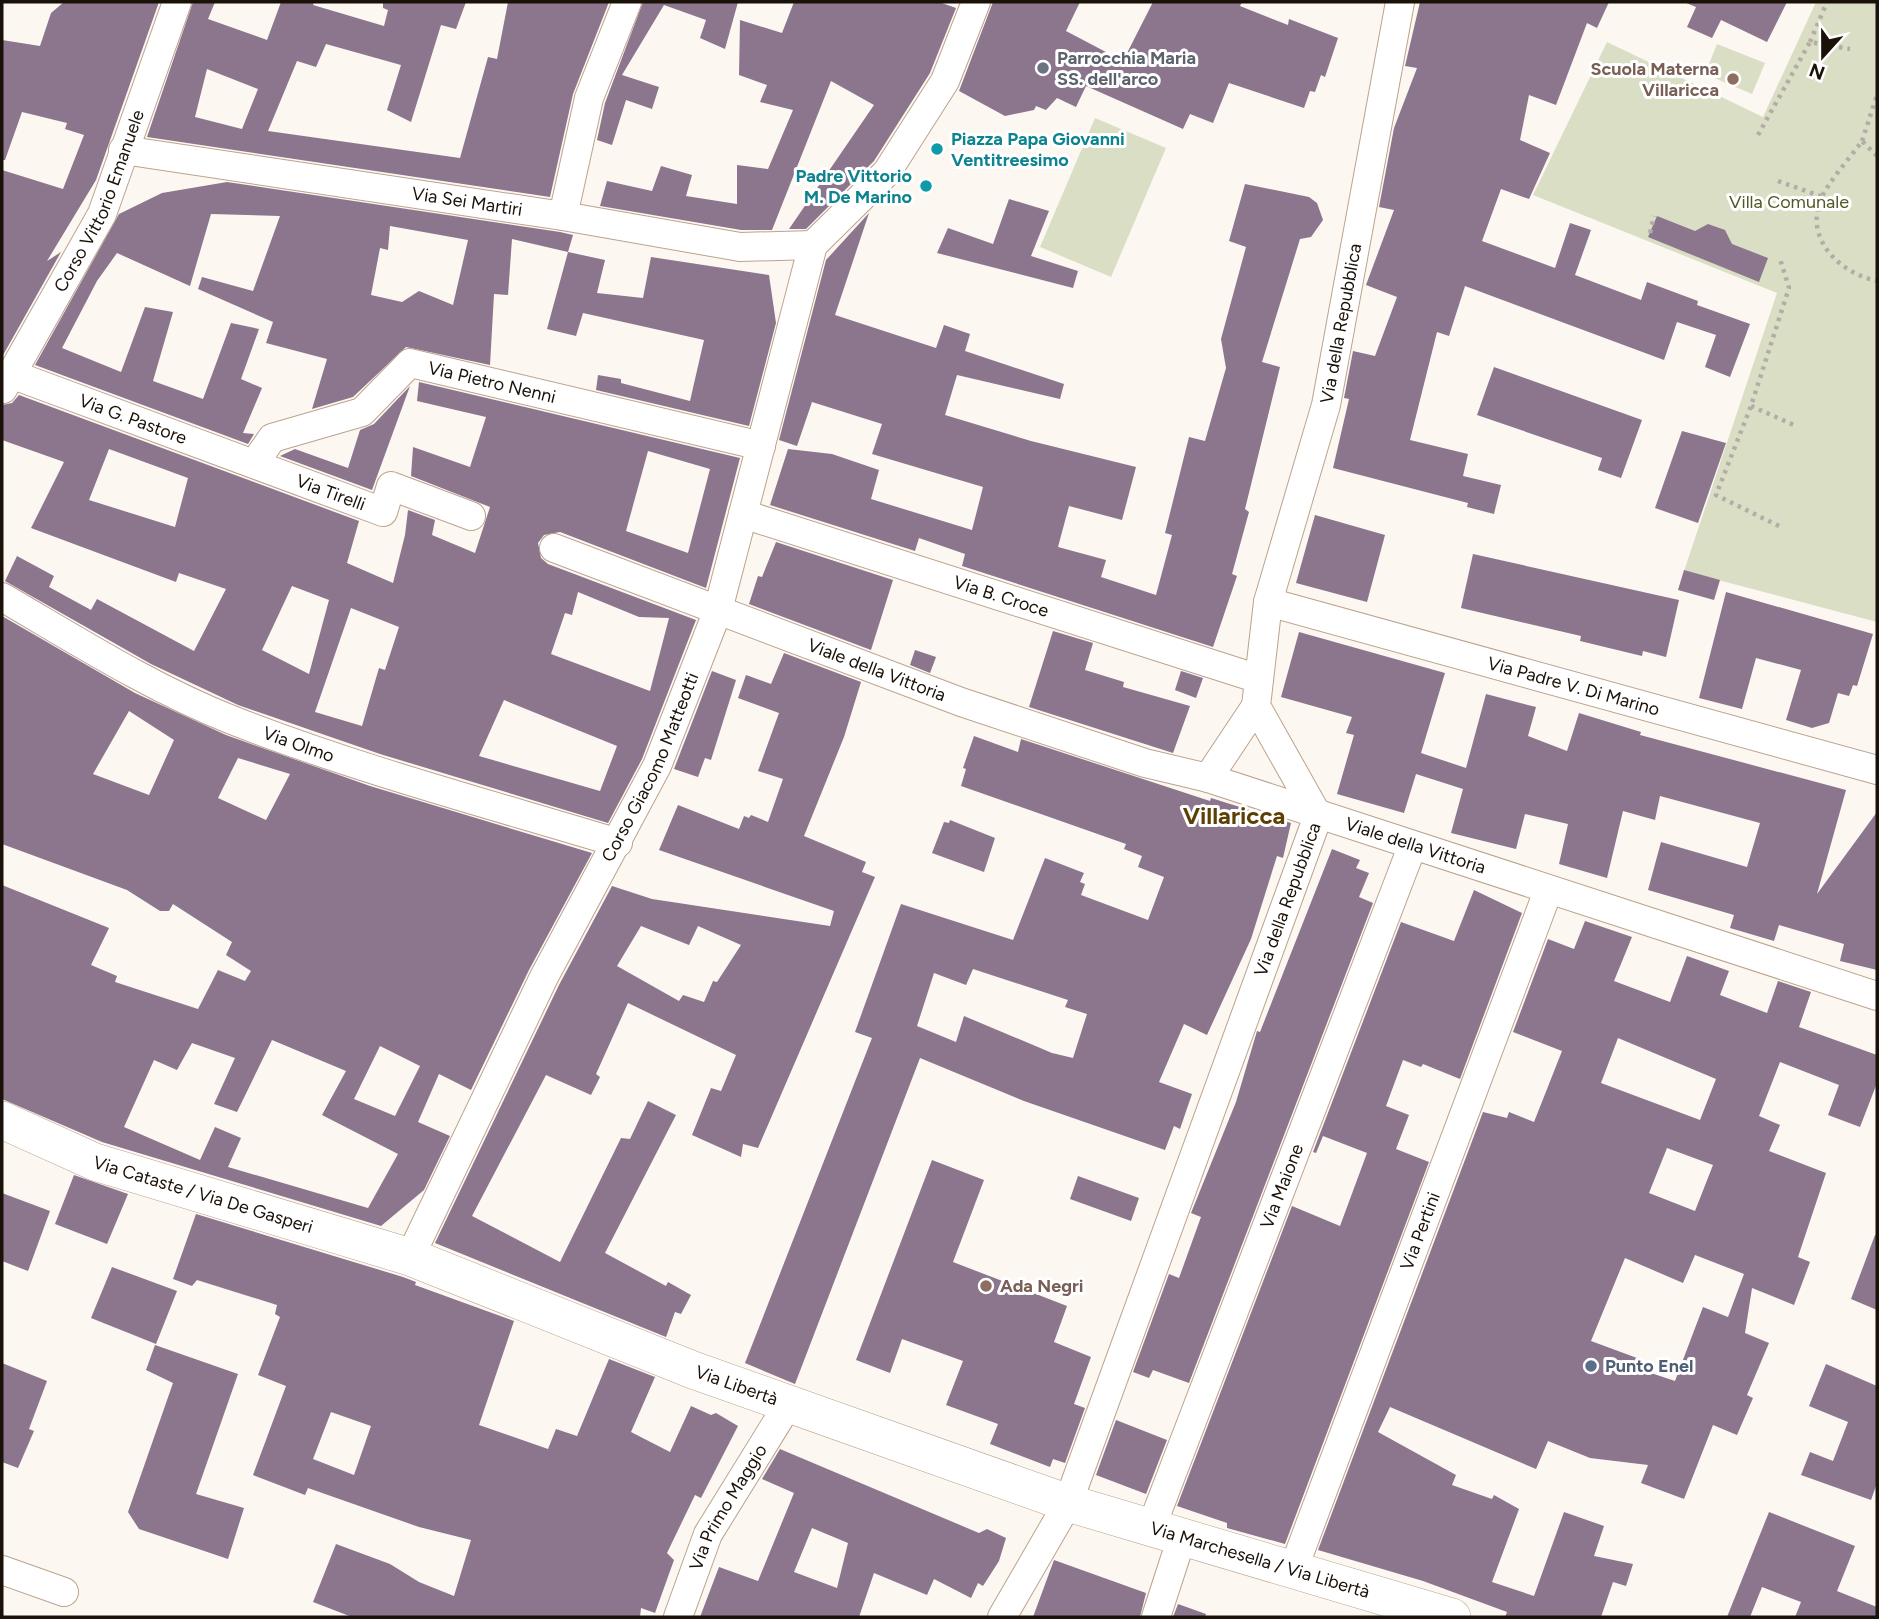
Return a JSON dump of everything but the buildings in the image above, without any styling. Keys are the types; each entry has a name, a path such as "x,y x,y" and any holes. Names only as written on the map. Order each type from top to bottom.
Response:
{"street":[{"name":"Corso Vittorio Emanuele","path":"7,382 102,214 177,2"},
{"path":"563,216 589,98 627,2"},
{"path":"813,245 887,172 945,81 976,2"},
{"name":"Via della Repubblica","path":"1002,1617 1068,1503 1318,816 1257,692 1268,602 1326,405 1400,2"},
{"name":"Via Sei Martiri","path":"123,150 563,216 740,247 813,245"},
{"name":"Corso Giacomo Matteotti","path":"410,1257 544,977 657,766 718,610 813,245"},
{"name":"Via Pietro Nenni","path":"254,464 272,438 362,412 410,363 761,446"},
{"name":"Via G. Pastore","path":"7,382 254,464"},
{"name":"Via Tirelli","path":"254,464 383,512 391,486 471,516"},
{"name":"Via B. Croce","path":"743,513 1257,692"},
{"name":"Viale della Vittoria","path":"554,548 961,702 1145,763 1208,778 1877,996"},
{"name":"Via Olmo","path":"2,597 129,672 230,720 332,756 618,843"},
{"name":"Via Padre V. Di Marino","path":"1268,602 1877,770"},
{"path":"1208,778 1257,692"},
{"name":"Via Maione","path":"1156,1617 1166,1532 1412,846"},
{"name":"Via Pertini","path":"1293,1570 1548,891"},
{"name":"Via Cataste / Via De Gasperi","path":"2,1120 95,1162 410,1257"},
{"name":"Via Libertà","path":"410,1257 693,1370 1068,1503"},
{"name":"Via Primo Maggio","path":"678,1617 708,1534 789,1404"},
{"name":"Via Marchesella / Via Libertà","path":"1068,1503 1452,1617"},
{"path":"2,1570 64,1592"}],"path":[{"path":"1758,135 1810,42 1826,2"},
{"path":"1810,42 1850,48"},
{"path":"1877,95 1862,141 1818,206 1819,229 1825,249 1842,267 1858,276 1877,281"},
{"path":"1862,141 1877,156"},
{"path":"1778,181 1823,197"},
{"path":"1650,233 1654,216"},
{"path":"1779,526 1716,495 1751,405 1788,288 1780,259"},
{"path":"1751,405 1794,425"}],"green space":[{"name":"Villa Comunale","path":"1816,2 1877,2 1877,622 1684,571 1777,293 1533,195 1607,42 1763,117"},
{"path":"1717,44 1765,63 1752,94 1705,74"},
{"path":"1095,118 1166,148 1111,277 1040,247"}],"place":[{"name":"Parrocchia Maria SS. dell'arco","path":"1043,68"},
{"name":"Scuola Materna Villaricca","path":"1733,79"},
{"name":"Piazza Papa Giovanni Ventitreesimo","path":"937,149"},
{"name":"Padre Vittorio M. De Marino","path":"926,186"},
{"name":"Ada Negri","path":"986,1286"},
{"name":"Punto Enel","path":"1591,1366"}],"district":[{"name":"Villaricca","path":"1234,816"}]}
